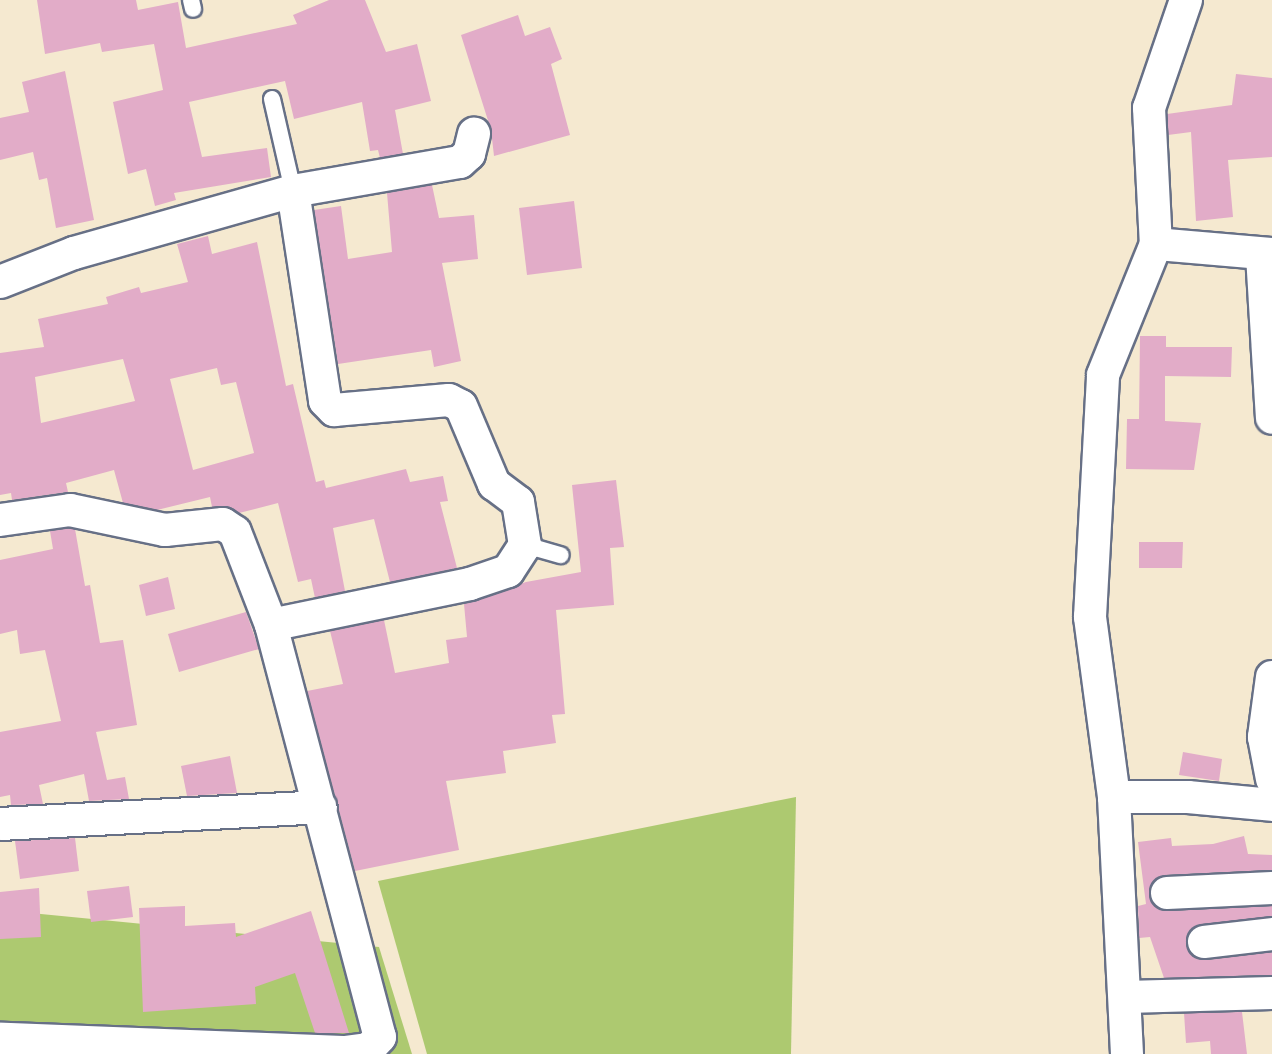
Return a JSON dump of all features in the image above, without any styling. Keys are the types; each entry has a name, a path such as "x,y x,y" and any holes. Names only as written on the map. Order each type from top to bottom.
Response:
{"street":[{"path":"1127,1054 1126,997 1114,797 1090,617 1102,375 1156,244 1149,108 1186,0"},
{"path":"0,282 74,253 293,190 460,162 469,154 474,134"},
{"path":"271,625 470,584 508,571 525,545 518,502 494,484 461,406 449,400 334,410 325,401 293,190"},
{"path":"1156,244 1267,254 1272,418"},
{"path":"0,520 70,510 165,530 230,527 271,625 381,1037 369,1049 0,1039"},
{"path":"1272,677 1264,737 1272,779"},
{"path":"1114,797 1188,796 1272,805"},
{"path":"0,824 321,807"},
{"path":"1167,892 1272,888"},
{"path":"1204,942 1272,934"},
{"path":"1126,997 1272,993"}],"lane":[{"path":"272,99 293,190"},
{"path":"525,545 561,555"}],"green space":[{"path":"796,797 791,1054 427,1054 378,881"},
{"path":"0,910 379,947 412,1054 0,1054"}],"building":[{"path":"37,0 136,0 138,10 178,2 186,48 297,24 293,15 329,0 365,0 386,52 417,44 431,101 395,110 403,154 380,158 378,150 370,151 362,102 294,119 285,81 189,102 202,157 267,148 271,177 174,193 176,200 155,206 146,169 128,174 113,102 163,90 154,44 102,52 100,43 45,54"},
{"path":"518,15 525,36 550,27 562,59 551,64 570,135 494,156 491,130 461,35"},
{"path":"65,71 94,220 56,228 47,178 39,180 33,152 0,160 0,118 29,112 22,82"},
{"path":"1236,74 1272,78 1272,157 1228,160 1233,217 1196,221 1191,132 1168,135 1167,114 1232,105"},
{"path":"432,185 439,218 474,215 478,259 442,263 461,361 434,367 431,350 338,364 314,210 341,206 348,259 392,252 387,193"},
{"path":"574,201 582,268 527,275 519,208"},
{"path":"208,236 212,254 257,242 286,386 293,384 316,482 324,480 326,488 406,469 410,482 443,476 448,501 440,502 457,568 390,582 374,519 333,528 345,591 315,598 311,579 298,582 278,503 239,513 212,507 210,497 157,510 123,503 114,470 66,483 68,492 12,500 11,493 0,495 0,353 44,347 38,319 108,304 106,297 139,287 141,293 188,282 177,244","holes":["123,359 135,401 41,423 35,377","217,368 221,385 236,382 254,453 193,470 170,379"]},
{"path":"1140,336 1166,336 1166,347 1232,347 1231,377 1165,376 1165,421 1201,423 1194,470 1126,469 1127,419 1139,419"},
{"path":"616,480 624,547 610,548 614,605 556,610 565,714 552,715 556,743 503,751 506,773 446,781 459,850 355,871 307,691 343,684 330,631 384,620 395,673 449,663 446,640 467,637 464,604 526,582 581,572 572,485"},
{"path":"75,529 85,586 90,585 100,643 123,640 137,725 96,732 107,780 125,777 129,799 89,801 84,774 39,785 43,804 11,805 10,795 0,797 0,732 61,721 45,650 20,654 17,630 0,634 0,560 53,549 50,531"},
{"path":"1139,542 1183,542 1182,568 1139,568"},
{"path":"168,577 175,609 146,616 139,585"},
{"path":"246,612 259,649 179,672 168,634"},
{"path":"1183,752 1222,759 1219,781 1179,775"},
{"path":"230,756 237,793 187,796 181,766"},
{"path":"1244,836 1248,854 1272,855 1272,870 1166,875 1151,884 1149,894 1158,909 1167,911 1272,906 1272,916 1194,927 1186,944 1190,953 1206,960 1272,952 1272,975 1164,978 1150,937 1139,938 1138,906 1146,904 1138,842 1171,838 1172,846 1213,844"},
{"path":"75,838 79,871 20,879 15,841"},
{"path":"129,886 133,917 91,922 87,891"},
{"path":"39,888 41,937 0,939 0,892"},
{"path":"185,906 185,926 235,923 236,937 311,911 349,1033 315,1033 295,973 255,987 256,1004 143,1012 139,908"},
{"path":"1242,1012 1247,1054 1211,1054 1210,1041 1186,1043 1184,1013"}]}
